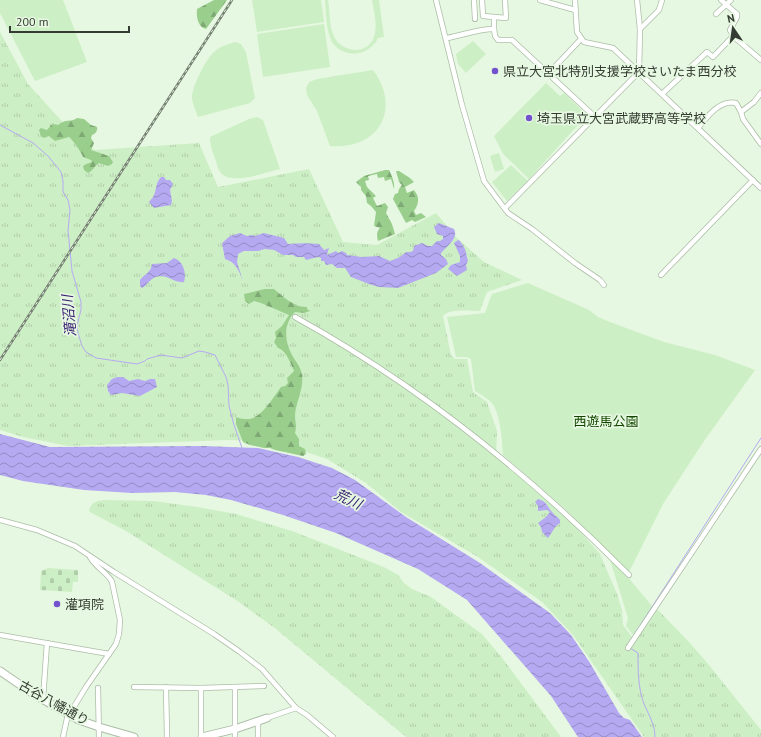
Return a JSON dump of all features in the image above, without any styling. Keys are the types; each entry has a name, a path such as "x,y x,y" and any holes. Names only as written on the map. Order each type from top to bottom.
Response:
{"street":[{"path":"436,0 443,30 447,38 462,105 484,181 508,213 532,229 574,263 600,280 604,285"},
{"path":"474,0 474,18"},
{"path":"482,0 484,16 506,18 505,0"},
{"path":"540,0 554,2 575,10"},
{"path":"575,0 577,32 581,39 584,42 613,48 761,188"},
{"path":"505,208 639,72 640,29 637,0"},
{"path":"640,29 659,10 662,0"},
{"path":"721,0 737,14 737,17 730,30 733,36 761,60"},
{"path":"716,14 731,0"},
{"path":"494,17 495,36 498,40 512,40 595,117"},
{"path":"447,38 480,29 494,29"},
{"path":"662,94 707,52 713,57 733,36"},
{"path":"549,73 581,39"},
{"path":"742,112 754,102 761,93"},
{"path":"698,128 709,114 732,102 736,104 742,112 743,119 761,144"},
{"path":"661,276 752,180"},
{"path":"295,317 330,337 406,385 467,430 524,476 629,575"},
{"path":"628,648 761,449"},
{"path":"0,520 50,535 75,546 214,634 240,652 268,675 296,708 307,715 333,737"},
{"path":"63,737 69,714 116,644 120,627 115,589 111,578 99,569 89,556"},
{"path":"0,635 109,654"},
{"path":"43,699 47,643"},
{"name":"古谷八幡通り","path":"0,671 21,686 69,714 99,727 134,737"},
{"path":"134,687 201,688 264,686"},
{"path":"166,687 167,737"},
{"path":"235,687 235,737"},
{"path":"98,688 99,737"},
{"path":"201,688 202,737 235,729 296,708"},
{"path":"258,721 258,737"}],"green space":[{"path":"0,0 63,0 87,62 35,81 0,13"},
{"path":"214,0 227,0 206,29 203,28 198,21 197,9"},
{"path":"252,0 321,0 324,22 257,32"},
{"path":"325,0 328,0 333,34 341,45 353,50 360,50 365,48 370,43 374,37 376,28 372,0 379,0 384,37 378,38 374,44 362,52 350,53 339,49 331,40 329,35 326,20"},
{"path":"324,24 330,67 263,77 257,34"},
{"path":"0,32 28,84 80,141 95,150 199,143 218,187 309,169 343,242 377,245 436,213 457,238 484,262 522,280 487,292 480,311 455,311 446,313 443,316 451,355 455,359 467,359 473,392 487,402 497,431 496,457 576,527 600,554 617,594 622,610 623,625 632,637 637,637 656,608 709,665 761,730 761,737 644,737 573,635 542,602 478,557 401,512 366,483 327,459 294,448 254,441 228,440 68,446 23,437 0,430"},
{"path":"473,41 486,54 466,73 458,64 456,54"},
{"path":"235,42 241,44 246,52 255,98 250,103 198,117 192,99 192,94 199,75 206,62 215,51 223,46"},
{"path":"373,70 381,85 385,99 385,112 381,124 373,134 361,141 347,145 330,146 317,111 307,95 306,88 309,82 317,79"},
{"path":"546,83 560,96 564,93 587,115 529,179 503,154 494,136"},
{"path":"257,117 263,120 280,169 243,178 228,177 223,175 218,167 211,146 210,137 249,119"},
{"path":"77,118 84,119 91,125 97,127 97,131 91,138 94,143 91,150 109,156 113,162 112,164 108,166 99,163 88,173 84,170 83,166 92,162 91,160 83,157 77,146 69,137 55,141 49,136 44,138 41,136 39,130 41,128 47,130 52,124 58,125"},
{"path":"499,153 504,169 495,172 490,156"},
{"path":"511,165 528,181 507,201 492,182"},
{"path":"389,170 390,172 394,182 394,189 391,179 385,181 384,177 378,178 377,174 368,176 369,180 365,181 367,187 376,196 373,198 377,206 385,203 388,207 386,213 395,234 378,241 377,233 380,228 374,226 376,212 367,203 366,196 356,182 364,176"},
{"path":"396,171 399,171 414,182 405,187 407,193 414,190 418,200 414,211 416,215 421,213 426,217 415,222 412,220 406,223 393,199 402,185 399,182"},
{"name":"西遊馬公園","path":"528,283 589,310 598,317 610,322 664,342 715,355 755,370 704,441 663,504 627,576 652,606 633,635 626,626 628,618 607,550 564,508 503,455 500,424 494,406 475,391 471,359 466,357 456,357 447,317 485,313 492,294"},
{"path":"265,289 274,289 293,304 307,307 310,311 304,313 295,312 291,316 286,331 289,348 300,368 302,375 302,385 295,415 295,433 299,439 299,446 305,449 306,454 303,456 250,445 243,442 236,424 236,417 251,419 266,408 281,387 288,383 287,378 294,371 286,354 278,348 274,342 276,338 275,332 282,326 289,315 261,303 254,301 249,304 245,301 244,294"},
{"path":"97,501 154,501 236,514 292,531 384,567 398,575 404,583 412,589 431,597 482,634 503,659 561,737 406,737 276,629 239,602 126,531 90,512 90,507 93,504"},
{"path":"48,568 78,570 78,582 73,582 72,592 40,590 41,571"}],"water":[{"path":"161,177 164,177 166,180 170,180 173,184 170,190 172,201 171,205 154,208 149,202 153,197"},
{"path":"439,223 454,229 455,232 452,242 441,253 448,264 436,273 398,288 379,287 369,284 351,277 345,268 337,268 332,264 326,265 324,261 321,261 321,258 318,257 306,260 304,257 283,255 274,250 265,249 258,251 244,251 238,254 237,262 243,281 232,262 225,259 222,243 230,236 240,233 247,236 255,236 264,233 284,238 288,244 319,244 324,250 329,248 327,255 336,251 338,253 342,251 347,255 362,257 379,256 390,261 400,257 406,252 413,251 414,246 422,243 432,246 437,241 443,239 443,236 437,234 434,227"},
{"path":"458,240 465,249 468,261 466,265 467,270 457,276 448,269 451,265 460,262 460,256 454,243"},
{"path":"174,258 180,262 184,268 184,282 177,282 167,277 160,276 153,279 142,288 140,286 140,280 149,271 152,264 167,263"},
{"path":"123,377 129,381 138,379 145,381 155,379 157,387 140,396 122,393 111,395 108,391 107,385 112,379"},
{"name":"荒川","path":"0,434 50,447 204,446 258,448 298,457 332,468 355,480 406,517 480,563 550,613 571,635 590,663 619,713 624,718 630,720 642,737 578,737 551,696 467,600 418,569 336,533 280,514 231,500 206,495 175,492 132,493 84,490 23,481 0,475"},
{"path":"538,499 546,503 560,520 560,523 556,526 548,538 542,532 538,523 550,512 547,510 538,511 538,506 535,502"}],"waterway":[{"name":"滝沼川","path":"0,125 33,143 48,156 61,172 63,192 68,200 70,210 68,230 72,271 81,302 81,310 77,325 78,333 82,346 86,352 96,358 137,364 161,355 182,358 199,351 215,355 226,377 229,406 242,448"},
{"path":"630,641 761,438"},
{"path":"630,648 638,653 639,685 644,704 653,724 655,737"}],"railway":[{"path":"0,360 232,0"}],"place":[{"name":"県立大宮北特別支援学校さいたま西分校","path":"495,71"},
{"name":"埼玉県立大宮武蔵野高等学校","path":"529,118"},
{"name":"灌項院","path":"57,604"}]}
